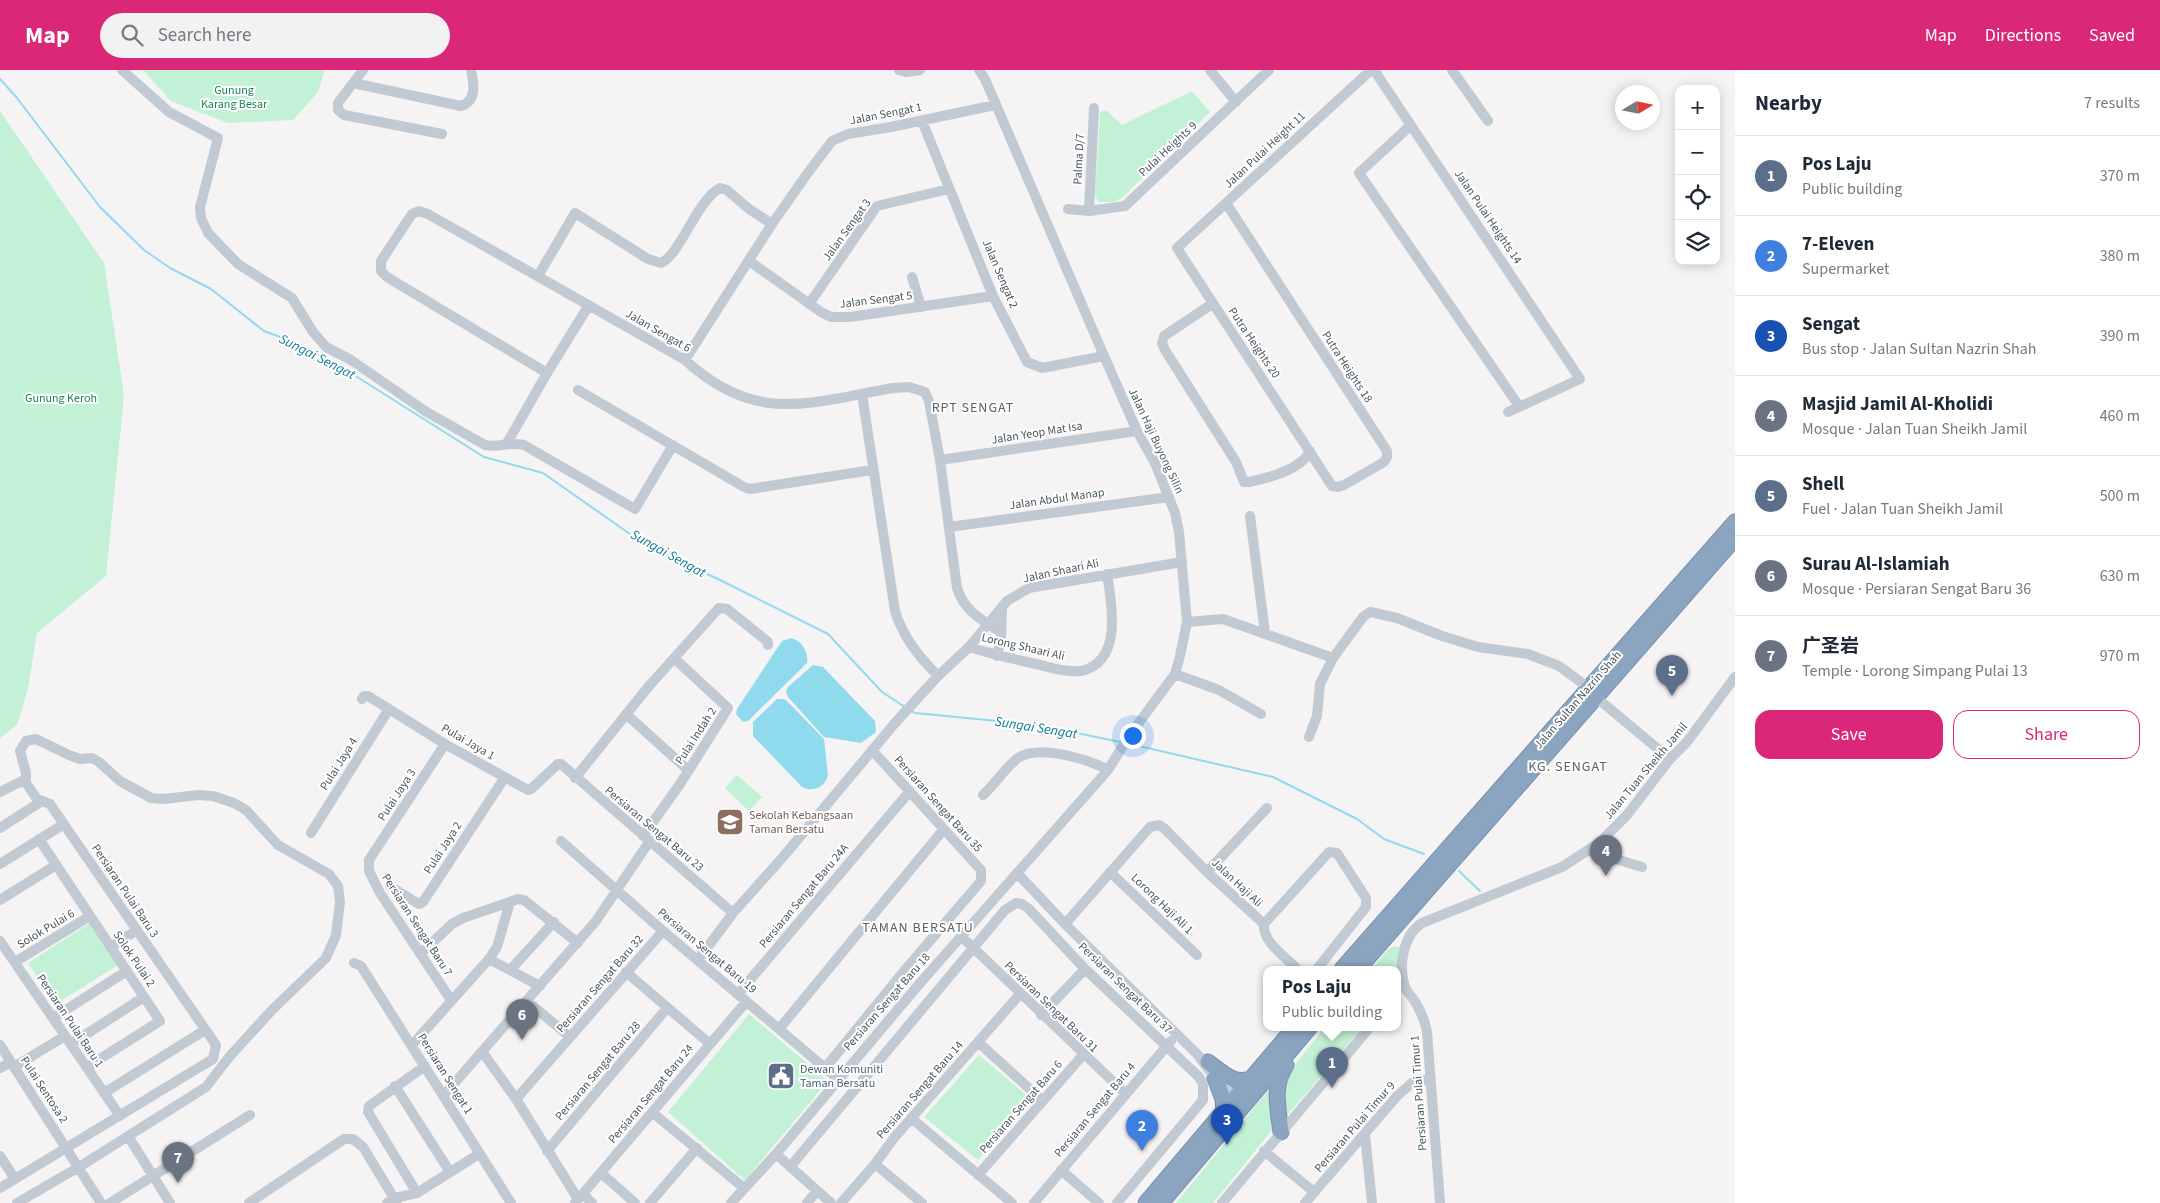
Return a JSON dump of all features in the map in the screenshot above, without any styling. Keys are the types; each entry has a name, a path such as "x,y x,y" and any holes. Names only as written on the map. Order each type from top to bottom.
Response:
{"highway":[{"name":"Jalan Sultan Nazrin Shah","path":"1361,966 1593,693 1735,522"},
{"name":"Jalan Sultan Nazrin Shah","path":"1345,966 1735,538"},
{"path":"1357,952 1363,949 1380,931 1392,930 1398,912 1407,901 1410,893"},
{"path":"1182,1178 1195,1157 1253,1078 1292,1031"},
{"path":"1161,1203 1307,1031"},
{"path":"1146,1203 1224,1112 1279,1057 1296,1044"},
{"path":"1281,1132 1277,1094 1278,1081 1296,1044"},
{"path":"1203,1059 1237,1081 1246,1081 1253,1078"},
{"path":"1215,1078 1223,1099 1224,1112"}],"street":[{"path":"122,70 169,112 218,138 204,187 200,213 202,224 230,256 251,274 280,289 292,298 313,332 326,347 351,360 425,411 485,445 494,446 507,443 524,445 634,510 673,445"},
{"path":"363,70 338,103 338,110 344,115 442,134"},
{"path":"353,83 461,106 466,104 474,92 471,70"},
{"path":"899,70 906,72 920,70"},
{"name":"Jalan Haji Buyong Silin","path":"978,70 984,74 995,105 1104,356 1137,431 1155,463 1169,498 1179,532 1187,622 1174,674 1129,736 1119,756 1004,887"},
{"path":"1210,70 1236,102"},
{"name":"Pulai Heights 9","path":"1068,209 1089,211 1125,206 1269,70"},
{"name":"Jalan Pulai Heights 14","path":"1372,70 1411,125 1580,379 1519,406"},
{"name":"Jalan Pulai Height 11","path":"1177,248 1372,70"},
{"path":"1452,70 1488,121"},
{"name":"Jalan Sengat 1","path":"685,360 772,224 806,174 832,141 848,134 922,121 995,105"},
{"name":"Palma D/7","path":"1089,211 1094,108"},
{"name":"Jalan Sengat 2","path":"922,121 993,296 1023,356 1032,366 1042,368 1104,356"},
{"path":"1411,125 1359,173 1519,406 1508,412"},
{"path":"538,276 575,213 648,259 661,263 669,256 697,213 716,190 720,188 727,190 748,209 772,224"},
{"name":"Jalan Sengat 3","path":"810,304 877,206 950,189"},
{"name":"Putra Heights 18","path":"1226,203 1387,451 1387,457 1384,462 1338,487 1332,486 1310,451"},
{"name":"Jalan Sengat 6","path":"547,373 387,277 381,270 381,261 412,214 418,211 428,214 685,360 700,373 737,395 763,404 793,405 910,387 918,388 927,396 940,460"},
{"name":"Putra Heights 20","path":"1177,248 1310,451"},
{"name":"Jalan Sengat 5","path":"749,261 831,317 841,318 993,296"},
{"path":"912,277 921,307"},
{"path":"1212,304 1164,336 1162,343 1164,350 1236,462 1244,482 1283,473 1305,459 1310,451"},
{"path":"507,443 589,305"},
{"path":"578,390 744,488 872,470"},
{"path":"862,394 872,470 897,618 912,646 938,676"},
{"name":"Jalan Yeop Mat Isa","path":"940,460 1137,431"},
{"path":"940,460 959,595 970,611 1001,632"},
{"name":"Jalan Abdul Manap","path":"949,527 1169,498"},
{"path":"1250,516 1264,633"},
{"name":"Jalan Shaari Ali","path":"698,960 733,913 783,857 872,750 938,676 969,647 987,623 1012,597 1029,588 1182,562"},
{"name":"Lorong Shaari Ali","path":"969,647 997,656 1070,671 1080,671 1096,664 1109,645 1112,632 1107,574"},
{"path":"575,778 626,714 719,608 727,609 768,642 768,645"},
{"path":"997,656 1002,608"},
{"path":"1308,737 1316,716 1320,684 1333,658 1363,617 1370,612 1397,618 1442,636 1478,647 1528,654 1559,666 1670,759"},
{"path":"1187,622 1223,619 1333,658"},
{"name":"Pulai Indah 2","path":"444,1094 483,1053 578,943 618,891 622,880 646,839 728,708 675,659"},
{"path":"1174,674 1218,690 1261,714"},
{"name":"Jalan Tuan Sheikh Jamil","path":"1405,946 1412,932 1422,923 1562,867 1590,850 1627,814 1670,759 1687,742 1735,677"},
{"name":"Pulai Jaya 1","path":"362,699 364,696 368,696 445,744 530,790 560,764"},
{"name":"Pulai Jaya 4","path":"311,833 390,709"},
{"path":"626,714 688,770"},
{"path":"0,792 21,780 26,781 26,773 20,751 26,741 36,739 80,759 92,758 120,781 152,798 164,799 198,795 223,799 246,810 278,846 330,874 338,886 340,902 339,922 326,958 272,1010 230,1056 206,1087 79,1167 17,1203"},
{"name":"Pulai Jaya 3","path":"369,860 445,744"},
{"name":"Persiaran Sengat Baru 35","path":"825,1068 905,970 982,881 983,876 981,870 872,750"},
{"path":"983,795 1017,758 1027,753 1069,756 1094,762 1108,770"},
{"name":"Persiaran Sengat Baru 23","path":"560,764 733,913"},
{"name":"Pulai Jaya 2","path":"391,887 419,904 423,902 505,777"},
{"name":"Persiaran Pulai Baru 3","path":"26,781 38,799 50,804 216,1045 213,1059 120,1116"},
{"name":"Persiaran Sengat Baru 24A","path":"738,994 910,792"},
{"path":"0,828 42,801"},
{"path":"1207,872 1268,808"},
{"path":"0,864 64,824"},
{"name":"Jalan Haji Ali","path":"1065,924 1131,846 1154,825 1165,829 1207,872 1264,924 1329,852 1337,853 1366,898 1367,903 1366,907 1319,966"},
{"path":"779,1029 944,829"},
{"name":"Solok Pulai 2","path":"39,840 160,1022 87,1067"},
{"name":"Persiaran Sengat Baru 19","path":"561,841 663,931 838,1079"},
{"path":"1590,850 1642,867"},
{"name":"Persiaran Sengat Baru 7","path":"369,860 369,871 380,893 452,1000"},
{"path":"0,900 56,865"},
{"name":"Lorong Haji Ali 1","path":"1110,872 1197,955"},
{"path":"1017,873 1065,924 1176,1035 1203,1059 1239,1097"},
{"name":"Persiaran Sengat Baru 18","path":"731,1203 776,1154 838,1079 1004,887"},
{"path":"420,954 452,924 463,918 518,899 524,900 578,943"},
{"path":"412,1045 489,959 497,947 510,902"},
{"name":"Persiaran Sengat Baru 37","path":"974,949 1005,910 1016,903 1022,904 1029,909 1085,969 1199,1077 1203,1084 1203,1100 1116,1203"},
{"name":"Solok Pulai 6","path":"15,962 90,916"},
{"path":"510,970 554,922"},
{"path":"1264,924 1265,938 1295,966"},
{"path":"111,947 136,930"},
{"path":"1392,930 1405,946 1403,974 1405,987 1401,992"},
{"name":"Persiaran Sengat Baru 32","path":"516,1099 663,931"},
{"name":"Persiaran Sengat Baru 31","path":"961,936 1041,1015 1125,1093"},
{"name":"Persiaran Pulai Baru 1","path":"0,940 120,1116"},
{"path":"790,1167 974,949"},
{"path":"489,959 540,986"},
{"name":"Persiaran Sengat 1","path":"354,963 361,966 444,1094 479,1154 511,1203"},
{"path":"1041,1015 1085,969"},
{"path":"53,1018 127,971"},
{"path":"626,972 710,1044"},
{"name":"Persiaran Pulai Timur 1","path":"1405,987 1420,1010 1426,1025 1440,1203"},
{"name":"Persiaran Sengat Baru 14","path":"841,1203 876,1164 911,1118 1020,994"},
{"path":"0,1068 68,1040 144,997"},
{"path":"527,1001 570,1037"},
{"name":"Persiaran Sengat Baru 24","path":"578,1199 746,1002"},
{"name":"Persiaran Sengat Baru 28","path":"547,1151 667,1008"},
{"path":"104,1093 205,1030"},
{"path":"1222,1203 1367,1031"},
{"name":"Persiaran Sengat Baru 4","path":"1034,1203 1125,1093 1176,1035"},
{"path":"978,1042 1043,1100"},
{"name":"Pulai Sentosa 2","path":"0,1045 101,1203"},
{"path":"483,1053 516,1099 578,1199 592,1203"},
{"name":"Persiaran Sengat Baru 6","path":"978,1175 1083,1055"},
{"path":"1203,1059 1200,1061 1215,1078 1239,1097"},
{"path":"417,1193 368,1112 369,1106 425,1066"},
{"name":"Persiaran Pulai Timur 9","path":"1305,1203 1406,1087 1413,1082 1431,1079"},
{"path":"395,1086 450,1172"},
{"path":"653,1113 744,1188"},
{"path":"110,1203 250,1115"},
{"path":"0,1188 120,1116"},
{"path":"911,1118 1012,1203"},
{"path":"128,1136 170,1203"},
{"path":"1365,1136 1372,1203"},
{"path":"249,1203 344,1138 353,1139 363,1146 393,1201 417,1193 479,1154"},
{"path":"650,1203 697,1148"},
{"path":"1264,1151 1314,1192"},
{"path":"776,1154 832,1203"},
{"path":"0,1156 15,1179"},
{"path":"876,1164 922,1203"},
{"path":"1061,1170 1098,1203"},
{"path":"601,1173 635,1203"},
{"path":"807,1203 817,1191"}],"green space":[{"name":"Gunung Karang Besar","path":"143,70 325,70 318,92 293,120 228,123 171,101"},
{"path":"1192,91 1210,112 1123,197 1114,202 1099,202 1095,196 1100,112 1106,110 1122,125"},
{"name":"Gunung Keroh","path":"0,111 104,263 124,395 106,576 37,633 28,689 17,725 0,738"},
{"path":"737,775 762,797 749,811 725,788"},
{"path":"90,923 118,965 56,1004 28,963"},
{"path":"1396,946 1402,949 1401,966 1374,966 1388,949"},
{"path":"749,1014 828,1081 745,1180 668,1112"},
{"path":"1322,1031 1360,1031 1284,1119 1284,1078"},
{"path":"979,1055 1031,1099 978,1160 924,1117"},
{"path":"1272,1086 1276,1125 1213,1203 1176,1203"}],"water":[{"path":"791,638 795,639 804,648 807,655 807,663 748,721 743,722 736,714 737,709 782,641"},
{"path":"813,665 823,667 875,721 876,732 861,743 824,737 788,697 786,691"},
{"path":"777,699 784,699 788,702 824,739 828,775 824,783 818,788 806,789 802,787 753,736 753,722"}],"waterway":[{"name":"Sungai Sengat","path":"0,79 17,98 100,207 144,250 170,268 211,289 264,331 297,343 335,363 484,457 543,473 647,546 828,634 882,692 905,707"},
{"name":"Sungai Sengat","path":"911,711 915,713 1039,725 1120,742"},
{"name":"Sungai Sengat","path":"1130,744 1273,777 1357,819 1384,839 1424,854"},
{"name":"Sungai Sengat","path":"1459,871 1480,891"}],"place":[{"name":"Shell","path":"1672,696"},
{"name":"Sekolah Kebangsaan Taman Bersatu","path":"730,822"},
{"name":"Masjid Jamil Al-Kholidi","path":"1606,876"},
{"name":"Surau Al-Islamiah","path":"522,1040"},
{"name":"Dewan Komuniti Taman Bersatu","path":"781,1076"},
{"name":"Pos Laju","path":"1332,1088"},
{"name":"Sengat","path":"1227,1145"},
{"name":"7-Eleven","path":"1142,1151"},
{"name":"广圣岩","path":"178,1183"}],"district":[{"name":"RPT SENGAT","path":"973,408"},
{"name":"KG. SENGAT","path":"1568,767"},
{"name":"TAMAN BERSATU","path":"918,928"}]}
